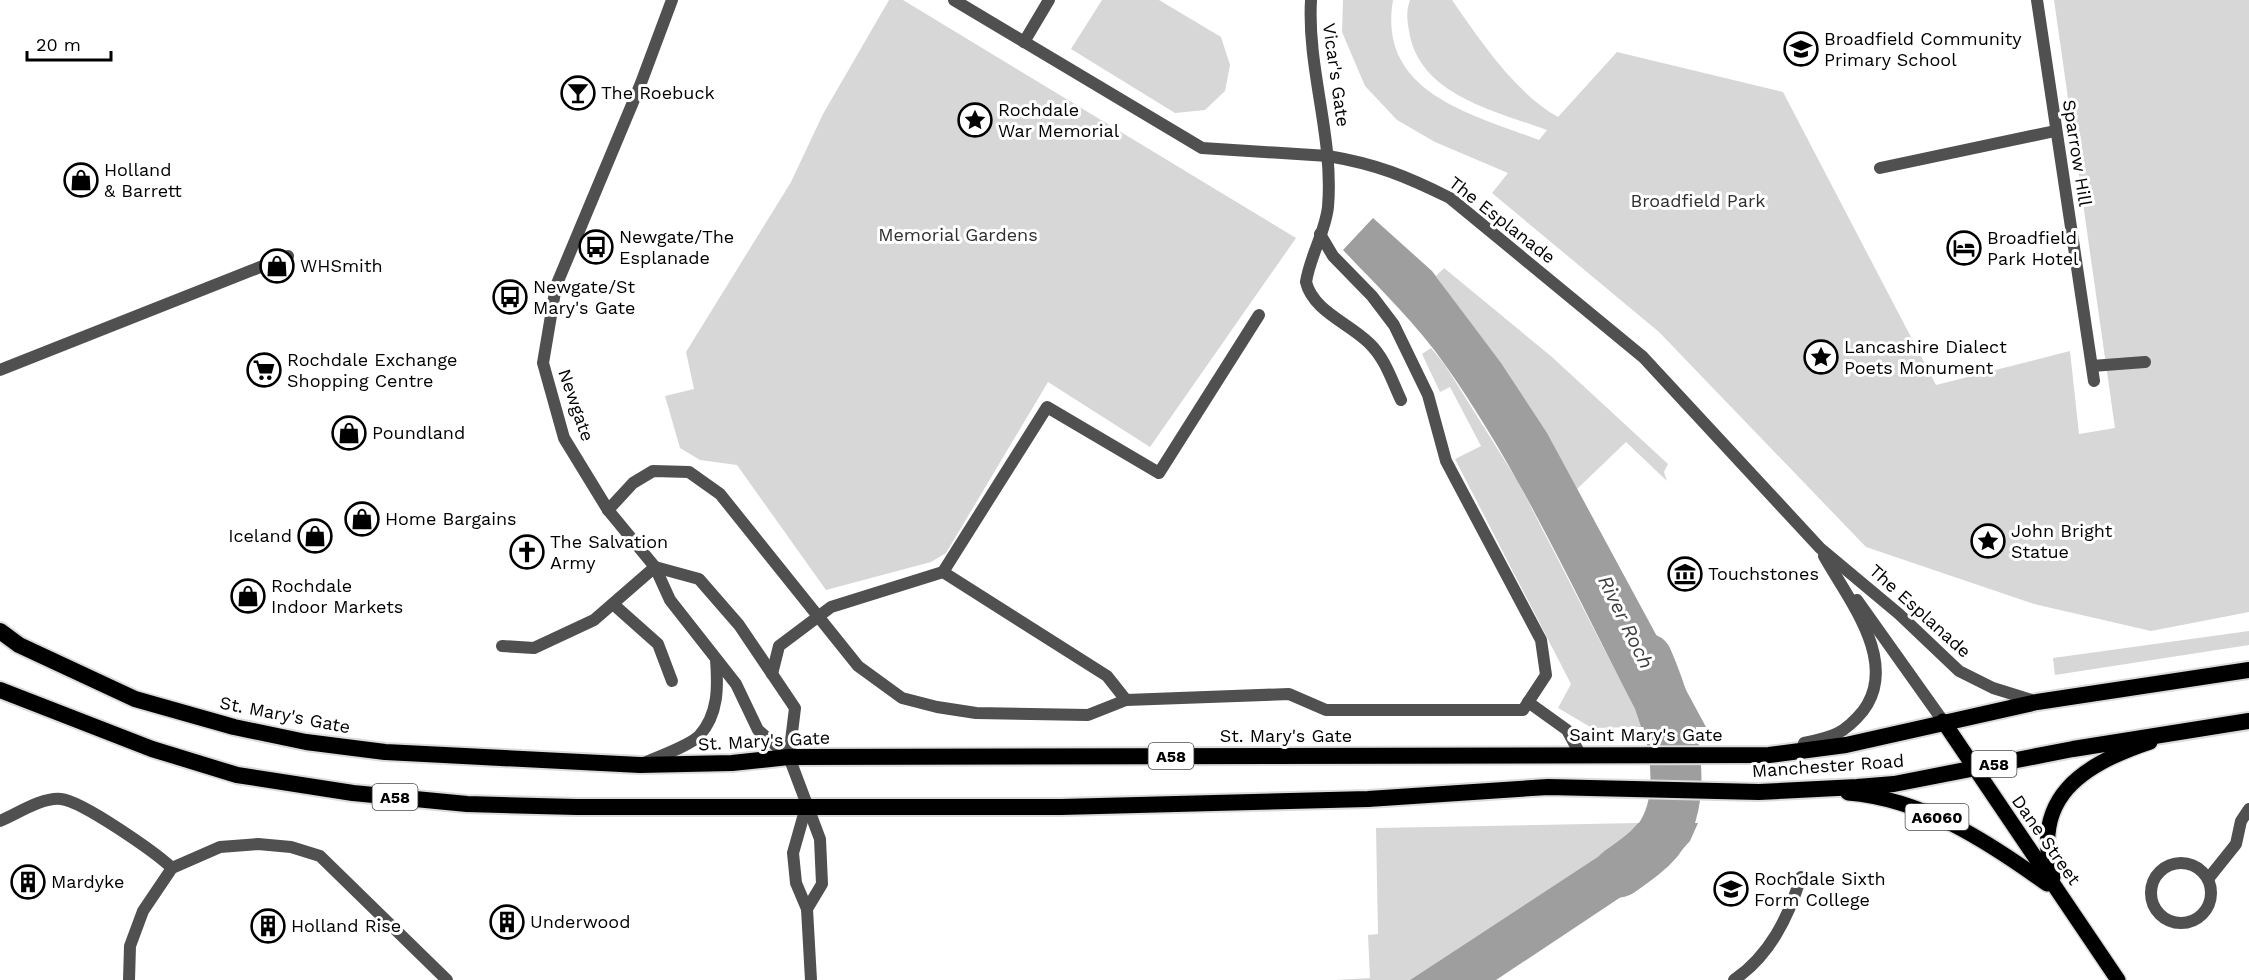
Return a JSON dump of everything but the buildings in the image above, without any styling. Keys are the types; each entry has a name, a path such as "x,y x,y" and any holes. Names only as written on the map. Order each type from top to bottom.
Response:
{"highway":[{"name":"St. Mary's Gate","path":"0,631 19,645 135,699 234,727 306,742 385,752 640,765 732,763 789,757 1552,754"},
{"name":"Manchester Road","path":"1739,756 1769,755 1846,745 1943,721 2037,702 2249,670"},
{"name":"A58","path":"0,690 152,749 237,774 353,793 467,804 806,807"},
{"name":"Manchester Road","path":"806,807 1179,804 1368,799 1548,788 1759,792 1894,784 1973,768 2249,721"},
{"name":"Saint Mary's Gate","path":"1552,754 1739,756"}],"main road":[{"name":"Dane Street","path":"1943,721 2118,980"},
{"path":"2057,891 2047,858 2046,837 2050,816 2060,796 2071,782 2113,754 2184,731"},
{"name":"A6060","path":"1800,789 1873,795 1906,804 1944,820 2000,850 2057,891"}],"street":[{"name":"Newgate","path":"672,0 641,83 556,286 543,363 564,438 608,510 655,567 670,600 736,684 758,730 789,757"},
{"name":"The Esplanade","path":"954,0 1202,148 1328,156 1370,163 1416,181 1449,198 1643,357 1820,548 1899,614 1959,671 1993,688 2037,702"},
{"path":"1024,42 1049,0"},
{"name":"Vicar's Gate","path":"1311,0 1312,44 1328,156 1328,206 1309,265 1306,282 1309,294 1370,343 1382,358 1401,400"},
{"name":"Sparrow Hill","path":"2037,0 2094,381"},
{"path":"1880,168 2055,131"},
{"path":"608,510 633,483 653,471 689,472 720,494 858,666 902,698 937,707 976,713 1088,716 1126,700 1289,694 1326,710 1523,710 1546,675 1541,640 1446,461 1428,395 1394,325 1372,296 1333,256 1320,234"},
{"path":"0,370 288,256"},
{"path":"772,674 779,646 831,607 943,572 1047,407 1159,473 1259,315"},
{"path":"2092,366 2145,362"},
{"name":"The Esplanade","path":"1820,548 1943,721"},
{"name":"The Esplanade","path":"1769,755 1840,734 1852,724 1869,702 1875,686 1877,666 1866,630 1820,548"},
{"path":"502,646 534,648 594,620 655,567 699,579 739,625 795,708 789,757 820,840 822,884 807,909"},
{"path":"943,572 1107,676 1126,700"},
{"path":"613,604 658,644 672,681"},
{"path":"640,765 698,737 713,712 718,689 717,659"},
{"path":"1528,702 1550,715 1567,730 1580,754"},
{"path":"0,821 45,802 61,799 80,807 139,843 172,868"},
{"path":"806,807 793,853 796,884 807,909 811,980"},
{"path":"2208,879 2236,844 2241,821 2249,809"},
{"path":"129,980 130,945 143,911 172,868 220,847 258,844 280,846 320,856 447,980"},
{"path":"2189,864 2198,868 2208,879 2212,894 2210,904 2198,919 2189,923 2170,922 2155,909 2151,900 2154,879 2169,865 2189,864"},
{"path":"1734,980 1756,964 1769,946 1792,903 1801,877"}],"green space":[{"name":"Memorial Gardens","path":"889,0 903,0 1296,238 1150,447 1048,382 946,553 931,562 826,590 737,465 700,460 680,448 665,396 694,389 686,352 791,182 823,114"},
{"path":"1102,0 1159,0 1221,37 1230,65 1225,91 1205,110 1175,113 1071,49"},
{"name":"Broadfield Park","path":"1343,0 1393,0 1392,32 1400,57 1414,78 1435,95 1459,109 1539,140 1547,130 1505,116 1462,97 1427,71 1416,53 1409,31 1407,15 1410,0 1452,0 1513,80 1542,107 1558,117 1617,52 1783,92 1936,385 2070,351 2079,434 2115,428 2054,0 2249,0 2249,612 2151,631 2034,604 1866,547 1659,332 1492,193 1508,173 1435,142 1397,120 1365,86 1342,32"},
{"path":"1444,268 1552,357 1668,464 1664,472 1667,481 1626,442 1577,489 1510,380 1436,276"},
{"path":"1431,348 1445,365 1517,480 1635,709 1641,727 1592,728 1558,708 1571,684 1455,459 1481,446 1450,387 1440,392 1422,354"},
{"path":"2249,631 2249,645 2055,675 2053,658"},
{"path":"1638,823 1622,841 1410,980 1335,980 1370,978 1368,935 1378,934 1376,828"}],"water":[{"path":"1373,218 1432,271 1501,363 1547,433 1706,727 1641,727 1635,709 1546,534 1499,448 1423,335 1343,250"},
{"path":"1638,823 1698,823 1690,841 1666,867 1496,980 1410,980 1622,841"}],"waterway":[{"name":"River Roch","path":"1619,872 1645,853 1658,840 1669,821 1674,799 1676,775 1674,750 1663,701 1647,659"}],"place":[{"name":"Broadfield Community Primary School","path":"1801,49"},
{"name":"The Roebuck","path":"578,93"},
{"name":"Rochdale War Memorial","path":"975,120"},
{"name":"Holland & Barrett","path":"81,180"},
{"name":"Newgate/The Esplanade","path":"596,247"},
{"name":"Broadfield Park Hotel","path":"1964,248"},
{"name":"WHSmith","path":"277,266"},
{"name":"Newgate/St Mary's Gate","path":"510,297"},
{"name":"Lancashire Dialect Poets Monument","path":"1821,357"},
{"name":"Rochdale Exchange Shopping Centre","path":"264,370"},
{"name":"Poundland","path":"349,433"},
{"name":"Home Bargains","path":"362,519"},
{"name":"Iceland","path":"315,536"},
{"name":"John Bright Statue","path":"1988,541"},
{"name":"The Salvation Army","path":"527,552"},
{"name":"Touchstones","path":"1685,574"},
{"name":"Rochdale Indoor Markets","path":"248,596"},
{"name":"Mardyke","path":"28,882"},
{"name":"Rochdale Sixth Form College","path":"1731,889"},
{"name":"Underwood","path":"507,922"},
{"name":"Holland Rise","path":"268,926"}]}
